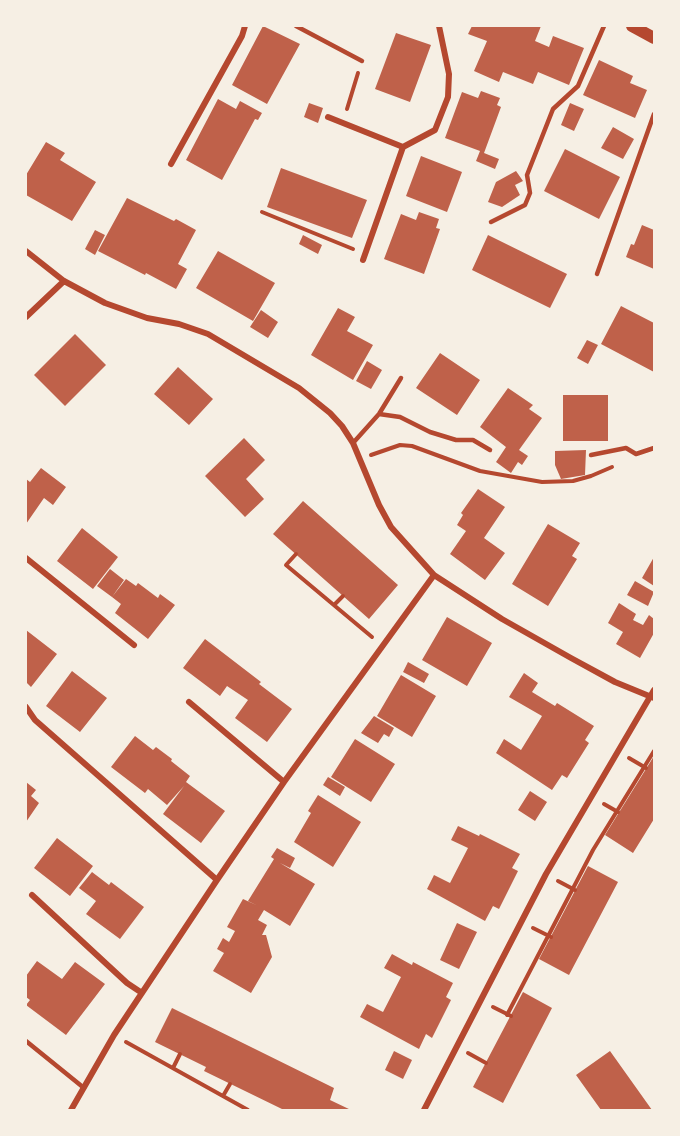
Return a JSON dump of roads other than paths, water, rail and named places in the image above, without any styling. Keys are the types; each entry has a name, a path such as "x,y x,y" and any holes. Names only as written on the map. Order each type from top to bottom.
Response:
{"main road":[{"path":"632,26 654,38"}],"street":[{"path":"171,165 242,36 245,26"},
{"path":"364,257 404,147 435,130 448,97 449,74 439,26"},
{"path":"328,117 404,147"},
{"path":"26,251 64,281 116,307 147,318 179,324 208,334 299,388 342,426 353,443 379,505 392,527 434,575 502,619 571,658 615,682 653,695 546,874 424,1110"},
{"path":"26,317 64,281"},
{"path":"26,558 134,645"},
{"path":"70,1110 114,1035 217,880 284,782 434,575"},
{"path":"189,702 284,782"},
{"path":"26,706 35,720 50,734 217,880"},
{"path":"32,895 127,983 142,993"}],"lane":[{"path":"296,26 362,61"},
{"path":"491,222 525,205 530,193 527,175 553,109 578,86 604,26"},
{"path":"597,274 654,114"},
{"path":"353,443 379,414 401,378"},
{"path":"379,414 400,417 430,432 456,440 473,440 490,450"},
{"path":"591,455 626,448 636,454 654,448"},
{"path":"26,1041 84,1088"}]}
